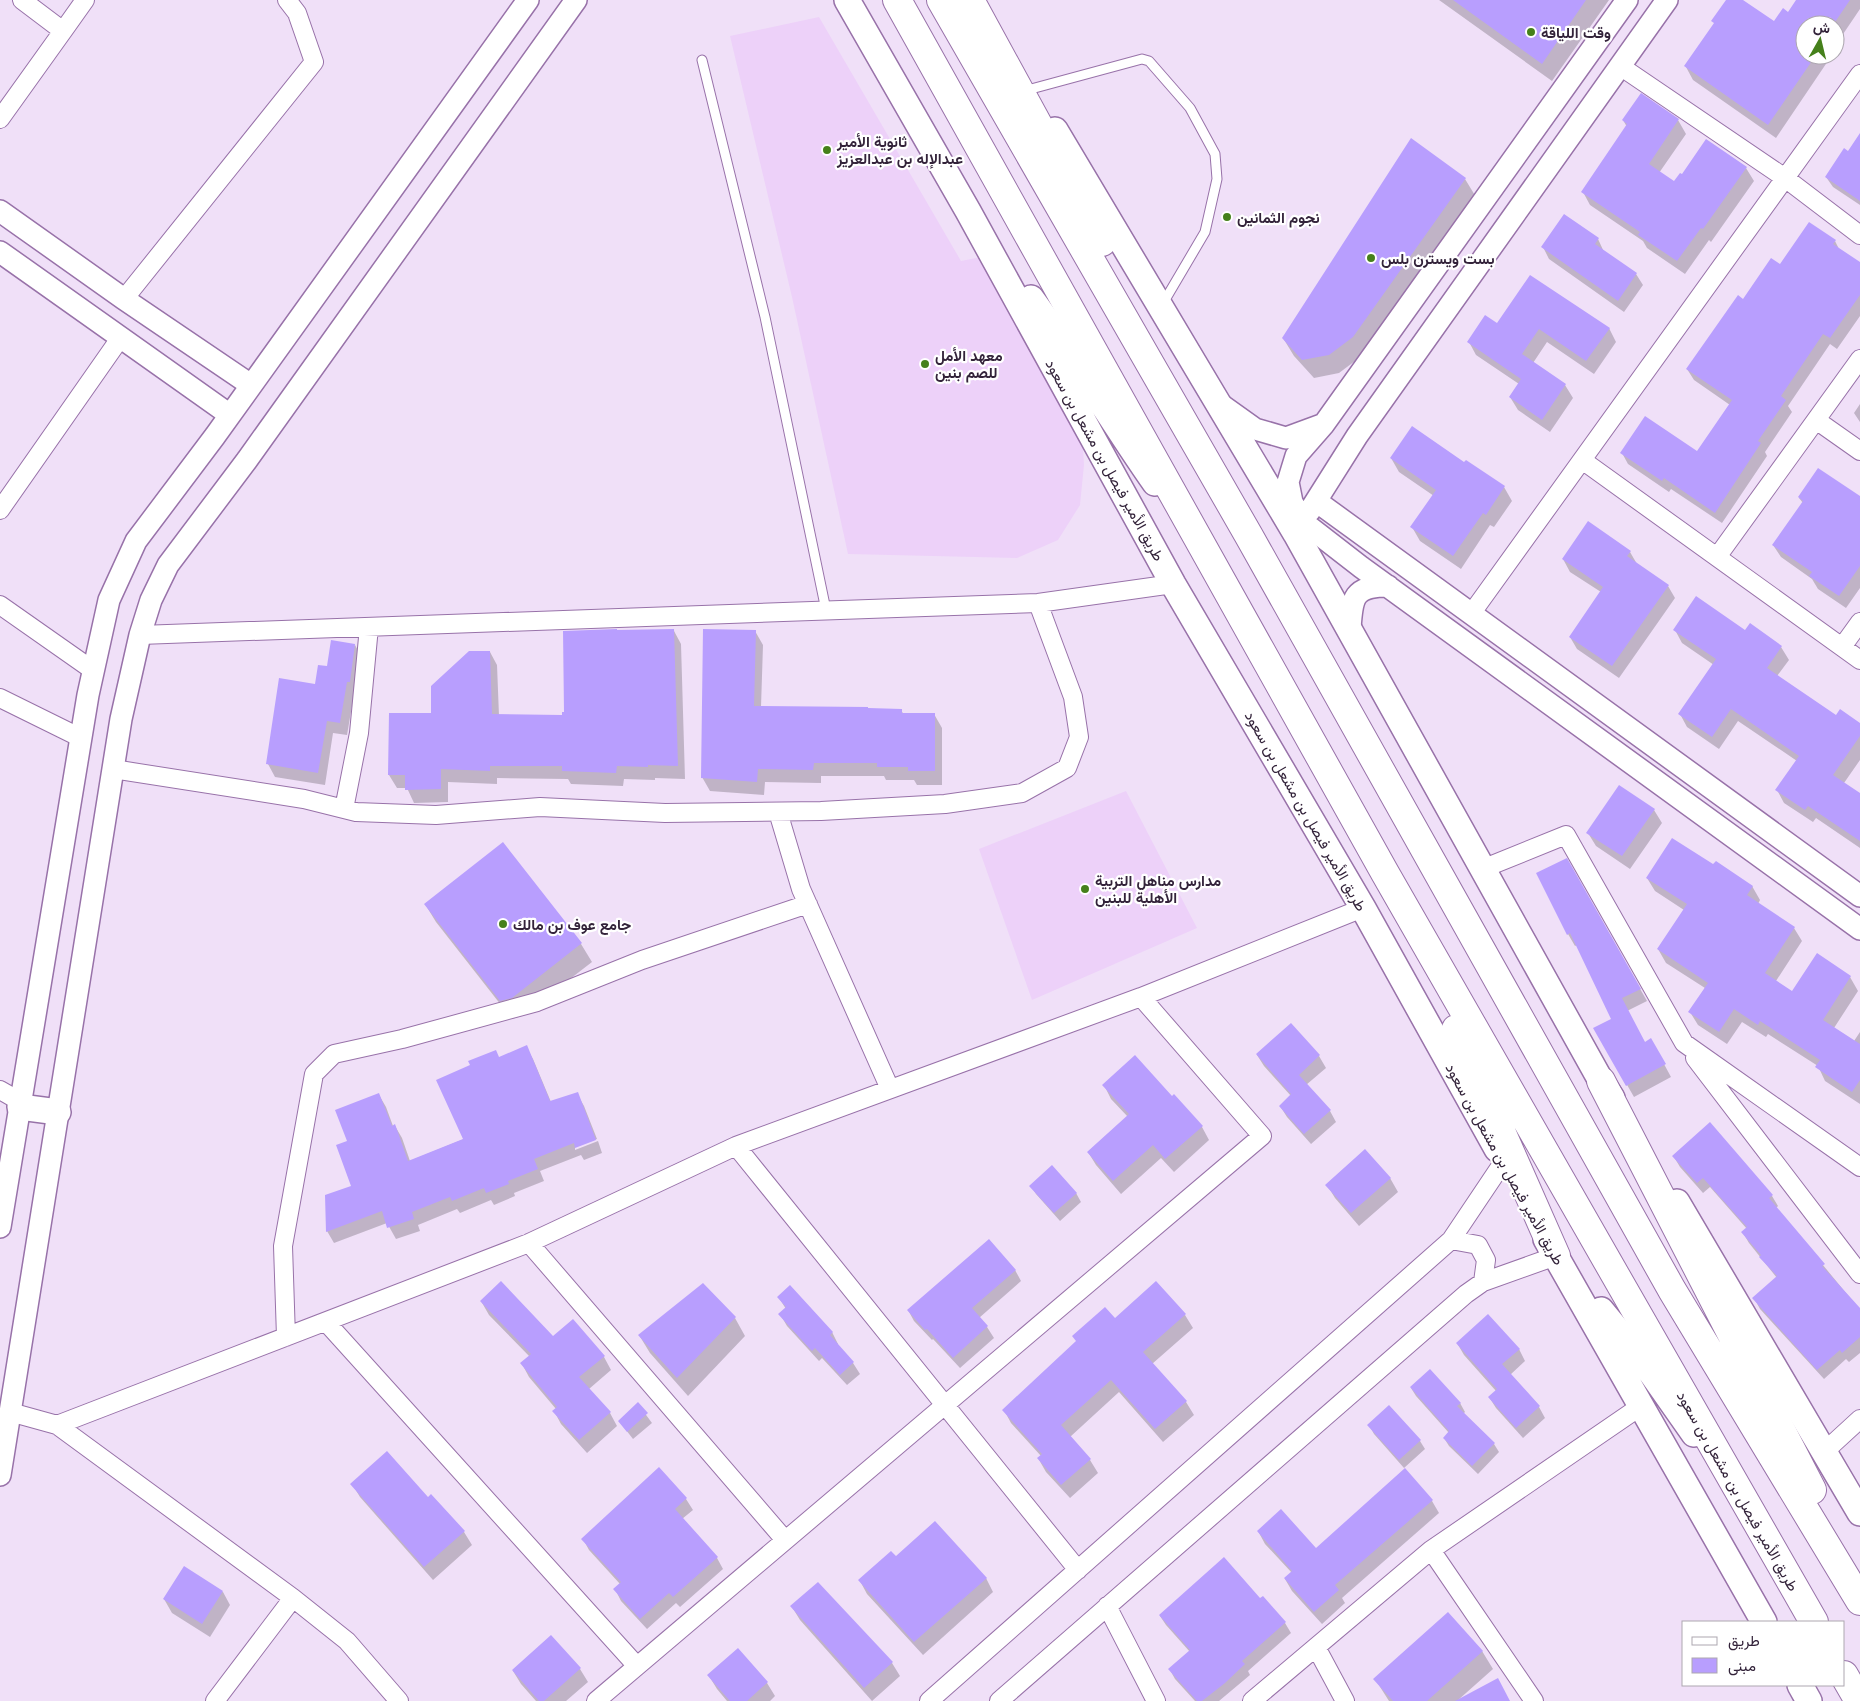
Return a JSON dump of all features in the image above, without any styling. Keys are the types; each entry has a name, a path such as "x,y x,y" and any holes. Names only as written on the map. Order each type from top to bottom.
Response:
{"main road":[{"name":"طريق الأمير فيصل بن مشعل بن سعود","path":"847,0 968,211 1173,584 1362,908 1495,1145 1502,1164 1763,1621"},
{"name":"طريق الأمير فيصل بن مشعل بن سعود","path":"897,0 1385,873 1813,1621"},
{"path":"941,0 1249,536 1672,1290 1860,1601"},
{"path":"970,0 1198,418 1249,536"},
{"path":"977,0 1218,402 1300,528 1350,629 1601,1081 1810,1484 1860,1596"},
{"path":"968,211 1060,338 1126,441 1213,565"},
{"path":"1385,873 1438,987 1556,1256 1642,1360 1699,1441 1747,1526 1782,1568"},
{"path":"1601,1081 1638,1137 1860,1512"},
{"path":"20,1105 58,1112"},
{"path":"1845,1677 1859,1701"},
{"path":"1801,1686 1809,1701"}],"street":[{"path":"22,0 63,31"},
{"path":"0,120 85,0"},
{"path":"124,299 314,62 297,12 287,0"},
{"path":"0,1227 81,738 109,600 136,541 230,415 528,0"},
{"path":"0,1475 121,719 140,635 151,600 168,565 247,460 576,0"},
{"path":"1627,0 1324,424 1296,456 1288,482 1292,502 1300,528 1388,586 1860,929"},
{"path":"1300,528 1363,428 1667,0"},
{"path":"1620,66 1785,178 1860,236"},
{"path":"1471,614 1860,74"},
{"path":"0,211 251,386"},
{"path":"0,252 230,415"},
{"path":"0,510 121,337"},
{"path":"1717,557 1860,359"},
{"path":"1218,402 1255,429 1286,438 1324,424"},
{"path":"1816,420 1860,450"},
{"path":"1582,460 1860,660"},
{"path":"1316,502 1860,896"},
{"path":"140,635 1038,603 1173,584"},
{"path":"1350,629 1351,604 1362,590 1377,586 1388,586"},
{"path":"113,769 304,799 356,812 436,815 540,807 665,813 821,811 945,804 1022,793 1067,768 1079,737 1073,697 1038,603"},
{"path":"0,605 94,670"},
{"path":"1842,647 1860,622"},
{"path":"344,809 360,733 369,627"},
{"path":"0,698 81,738"},
{"path":"778,812 801,889 890,1089"},
{"path":"1482,869 1566,835 1684,1044 1860,1274"},
{"path":"286,1337 283,1246 314,1074 334,1054 402,1039 536,1002 642,960 808,904"},
{"path":"57,1425 529,1243 736,1146 1141,997 1362,908"},
{"path":"596,1701 636,1665 1262,1136 1141,997"},
{"path":"1684,1044 1860,1167"},
{"path":"0,1090 20,1105"},
{"path":"736,1146 1078,1570"},
{"path":"929,1701 1451,1240 1502,1164"},
{"path":"1451,1240 1478,1245 1486,1260 1483,1282"},
{"path":"529,1243 785,1540"},
{"path":"999,1701 1459,1300 1483,1282 1556,1256"},
{"path":"326,1322 636,1665"},
{"path":"1252,1701 1431,1550 1642,1406"},
{"path":"10,1412 57,1425 293,1598 347,1641 399,1701"},
{"path":"1824,1452 1860,1419"},
{"path":"1431,1550 1534,1701"},
{"path":"216,1701 293,1598"},
{"path":"1107,1606 1156,1701"},
{"path":"1316,1647 1345,1701"}],"lane":[{"path":"1031,89 1142,59 1149,61 1190,108 1215,154 1217,179 1205,232 1161,307"},
{"path":"702,60 765,317 826,610"}],"shaded area":[{"name":"معهد الأمل للصم بنين","path":"819,17 961,261 981,257 1082,432 1084,465 1080,505 1058,540 1017,558 848,554 792,297 730,36"},
{"name":"مدارس مناهل التربية الأهلية للبنين","path":"1126,791 1197,928 1032,1000 979,849"}],"building":[{"name":"وقت اللياقة","path":"1453,0 1586,0 1542,64"},
{"path":"1726,0 1743,0 1774,21 1783,8 1788,12 1796,0 1850,0 1840,15 1795,15 1795,65 1809,65 1768,125 1684,66 1714,23 1711,21"},
{"path":"1641,93 1679,119 1649,164 1674,181 1680,173 1682,174 1706,139 1747,167 1703,229 1701,228 1677,261 1638,235 1640,232 1581,192 1627,124 1622,120"},
{"path":"1860,133 1860,201 1825,177 1844,148 1848,151"},
{"name":"بست ويسترن بلس","path":"1411,138 1466,178 1353,337 1329,355 1302,360 1282,338"},
{"path":"1564,214 1599,238 1595,244 1637,273 1618,301 1541,247"},
{"path":"1809,222 1836,240 1833,244 1860,262 1860,295 1830,338 1823,334 1781,396 1786,400 1758,441 1761,443 1715,513 1664,478 1662,481 1620,453 1645,416 1697,451 1732,400 1686,369 1738,295 1743,299 1771,258 1780,264"},
{"path":"1530,275 1610,328 1586,361 1539,329 1522,354 1566,384 1542,420 1509,397 1521,379 1467,342 1485,315 1497,323"},
{"path":"1412,426 1464,462 1466,460 1505,486 1486,515 1483,513 1453,556 1410,527 1436,490 1390,458"},
{"path":"1818,468 1860,496 1860,566 1839,596 1809,576 1812,572 1772,545 1803,501 1798,497"},
{"path":"1588,521 1631,551 1627,556 1669,585 1612,666 1569,637 1603,587 1562,559"},
{"path":"1696,596 1745,630 1750,623 1782,646 1767,668 1836,715 1840,709 1860,723 1860,736 1833,775 1860,793 1860,841 1808,806 1805,810 1775,790 1799,756 1731,709 1712,737 1678,714 1716,659 1673,630"},
{"path":"674,629 678,766 617,766 616,773 562,771 562,766 490,766 490,771 441,769 441,789 405,790 405,775 388,775 389,713 431,713 431,686 469,651 490,651 492,714 562,715 562,712 564,712 563,631"},
{"path":"703,629 756,630 754,706 868,707 902,709 902,713 935,713 935,771 908,771 908,767 877,767 877,763 814,763 813,770 758,769 757,782 701,778"},
{"path":"331,640 355,644 350,682 347,682 340,723 327,721 318,773 266,764 279,678 315,684 318,665 327,666"},
{"path":"1619,785 1655,809 1622,856 1586,833"},
{"path":"1672,838 1713,864 1716,861 1753,886 1747,895 1795,927 1765,973 1792,991 1817,953 1851,976 1823,1020 1860,1044 1860,1080 1852,1092 1815,1067 1820,1060 1760,1021 1758,1025 1734,1009 1719,1032 1688,1012 1708,983 1657,949 1687,904 1646,878"},
{"name":"جامع عوف بن مالك","path":"503,842 582,943 512,998 500,1001 424,904"},
{"path":"1567,858 1641,989 1622,998 1645,1042 1651,1038 1666,1064 1626,1086 1593,1028 1611,1019 1570,933 1567,935 1536,873"},
{"path":"1291,1023 1320,1055 1299,1075 1331,1110 1304,1134 1279,1106 1291,1094 1256,1054"},
{"path":"527,1045 550,1101 578,1092 596,1140 575,1148 574,1143 534,1159 538,1169 508,1181 509,1184 486,1193 484,1188 452,1201 450,1197 412,1212 414,1219 387,1228 382,1211 326,1232 325,1195 351,1186 336,1145 347,1141 335,1110 379,1093 392,1126 395,1124 408,1161 463,1139 436,1080 470,1065 468,1061 496,1050 499,1057"},
{"path":"1135,1055 1172,1096 1174,1094 1203,1126 1165,1159 1153,1145 1113,1181 1087,1152 1129,1114 1102,1085"},
{"path":"1710,1122 1773,1195 1769,1198 1825,1264 1822,1266 1860,1308 1860,1337 1842,1353 1840,1350 1817,1370 1752,1298 1777,1276 1759,1257 1761,1255 1741,1232 1747,1227 1703,1178 1697,1183 1672,1156"},
{"path":"1365,1149 1391,1178 1351,1213 1325,1185"},
{"path":"1052,1165 1077,1193 1054,1213 1029,1186"},
{"path":"989,1239 1016,1270 972,1308 988,1326 953,1358 907,1310"},
{"path":"501,1281 553,1336 573,1319 605,1356 579,1377 611,1412 579,1440 552,1411 557,1407 520,1363 531,1354 480,1301"},
{"path":"1156,1281 1186,1314 1143,1352 1187,1401 1155,1429 1111,1380 1061,1425 1091,1459 1061,1485 1037,1458 1042,1454 1002,1410 1076,1341 1072,1336 1105,1307 1115,1318"},
{"path":"703,1283 736,1317 677,1378 638,1335"},
{"path":"790,1285 833,1332 830,1335 854,1362 840,1375 815,1348 812,1351 778,1314 786,1307 777,1297"},
{"path":"1488,1314 1520,1349 1502,1364 1540,1406 1516,1428 1488,1397 1497,1389 1456,1343"},
{"path":"1430,1369 1461,1403 1457,1406 1495,1443 1472,1466 1443,1438 1449,1431 1410,1387"},
{"path":"638,1402 648,1413 627,1432 618,1421"},
{"path":"1389,1405 1421,1440 1399,1460 1367,1425"},
{"path":"387,1451 428,1497 431,1494 465,1531 424,1567 350,1484"},
{"path":"659,1467 687,1498 675,1509 718,1557 673,1597 669,1593 640,1619 613,1589 621,1582 581,1539"},
{"path":"1405,1468 1433,1500 1335,1585 1339,1590 1314,1612 1284,1578 1292,1571 1257,1531 1281,1509 1316,1548"},
{"path":"935,1521 987,1578 914,1642 858,1580 891,1551 896,1556"},
{"path":"1224,1557 1260,1598 1263,1596 1286,1622 1242,1661 1245,1664 1225,1683 1202,1701 1197,1701 1168,1669 1190,1650 1159,1615"},
{"path":"184,1566 223,1591 202,1624 163,1599"},
{"path":"818,1582 893,1662 864,1688 790,1606"},
{"path":"1448,1612 1483,1651 1427,1701 1393,1701 1373,1679"},
{"path":"551,1635 581,1668 544,1701 539,1701 512,1670"},
{"path":"738,1648 768,1682 747,1701 730,1701 707,1675"},
{"path":"1498,1678 1510,1701 1455,1701"}],"place":[{"name":"وقت اللياقة","path":"1531,32"},
{"name":"ثانوية الأمير عبدالإله بن عبدالعزيز","path":"827,150"},
{"name":"نجوم الثمانين","path":"1227,217"},
{"name":"بست ويسترن بلس","path":"1371,258"},
{"name":"معهد الأمل للصم بنين","path":"925,364"},
{"name":"مدارس مناهل التربية الأهلية للبنين","path":"1085,889"},
{"name":"جامع عوف بن مالك","path":"503,924"}]}
